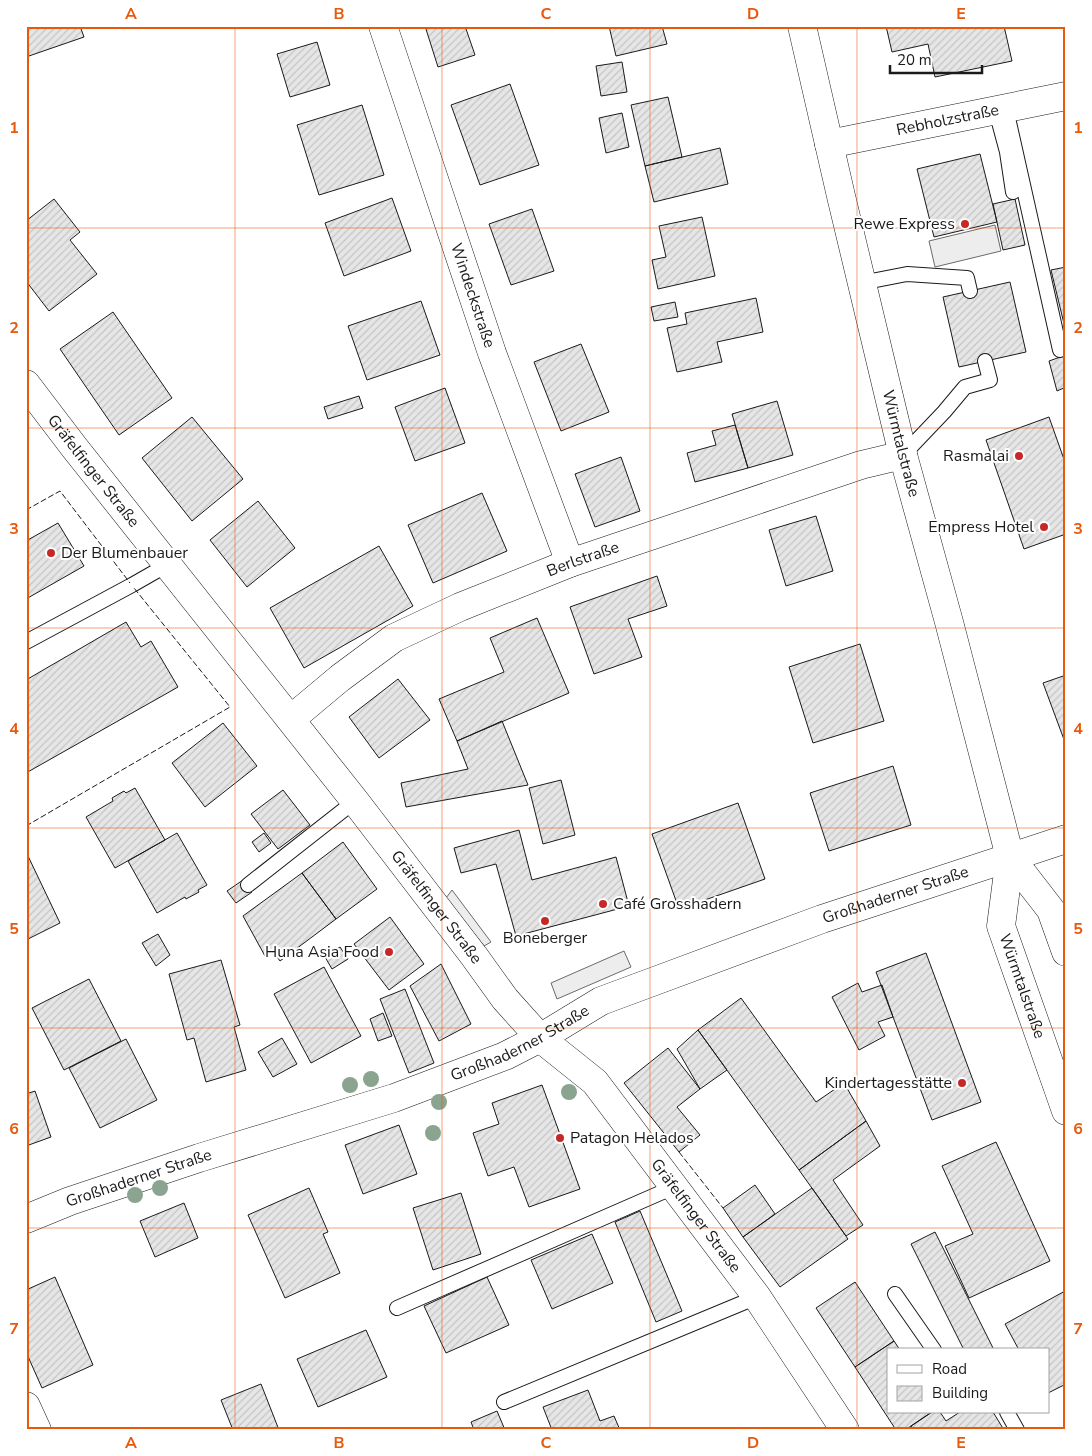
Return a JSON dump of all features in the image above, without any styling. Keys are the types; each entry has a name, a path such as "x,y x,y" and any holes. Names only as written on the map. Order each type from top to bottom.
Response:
{"street":[{"name":"Windeckstraße","path":"383,26 492,353 570,563"},
{"name":"Würmtalstraße","path":"802,26 903,455 1010,857 1001,926 1066,1111"},
{"name":"Rebholzstraße","path":"829,144 1066,96"},
{"name":"Gräfelfinger Straße","path":"26,384 166,565 355,800 505,999 540,1038 595,1082 757,1297 845,1430"},
{"name":"Berlstraße","path":"291,719 340,678 394,638 460,607 570,563 860,465 903,455"},
{"name":"Großhaderner Straße","path":"26,1219 70,1201 199,1158 394,1098 504,1056 540,1038 600,1001 822,919 1066,839"},
{"name":"Würmtalstraße","path":"1010,857 1052,910 1066,952"},
{"path":"26,1406 37,1430"}],"lane":[{"path":"1001,110 1013,192"},
{"path":"1001,110 1060,350"},
{"path":"862,283 906,274 967,278 970,291"},
{"path":"903,455 965,387 990,380 986,361"},
{"path":"26,642 166,565"},
{"path":"248,885 355,800"},
{"path":"397,1308 674,1187"},
{"path":"895,1294 933,1348"},
{"path":"504,1402 757,1297"},
{"path":"1008,1414 1017,1430"}],"shaded area":[{"path":"995,225 1001,251 935,267 929,241"},
{"path":"452,890 491,942 484,946 446,898"},
{"path":"624,951 631,967 557,999 551,983"}],"building":[{"path":"26,26 80,26 84,37 26,57"},
{"path":"425,26 465,26 475,55 438,67"},
{"path":"609,26 662,26 667,44 616,56"},
{"path":"886,26 1004,26 1012,61 935,77 928,44 892,52"},
{"path":"317,42 330,85 290,97 277,54"},
{"path":"622,62 627,92 601,96 596,66"},
{"path":"510,84 539,165 480,185 451,105"},
{"path":"668,97 682,157 645,166 631,105"},
{"path":"362,105 384,175 319,195 297,125"},
{"path":"622,113 629,147 606,153 599,118"},
{"path":"720,148 728,184 654,202 645,166"},
{"path":"980,154 997,222 934,237 917,169"},
{"path":"392,198 411,251 344,276 325,223"},
{"path":"54,199 80,232 70,240 97,274 49,311 26,281 26,221"},
{"path":"1015,199 1025,245 1003,250 993,204"},
{"path":"532,209 554,271 511,285 489,224"},
{"path":"702,217 715,276 658,289 652,260 666,257 659,226"},
{"path":"1066,267 1066,332 1051,270"},
{"path":"1010,282 1026,352 959,367 943,297"},
{"path":"756,298 763,332 717,342 722,362 677,372 667,328 687,324 685,313"},
{"path":"421,301 440,355 367,380 348,326"},
{"path":"675,302 678,317 654,321 651,307"},
{"path":"113,312 172,398 119,435 60,349"},
{"path":"581,344 609,412 561,431 534,362"},
{"path":"1066,355 1066,387 1057,391 1049,361"},
{"path":"445,388 465,443 415,461 395,407"},
{"path":"359,396 363,408 328,419 324,407"},
{"path":"777,401 793,455 748,468 732,414"},
{"path":"192,417 243,479 192,521 142,458"},
{"path":"1049,417 1066,465 1066,534 1024,549 986,440"},
{"path":"735,425 748,468 695,482 687,453 716,445 712,431"},
{"path":"621,457 640,511 595,527 575,474"},
{"path":"482,493 507,551 433,583 408,525"},
{"path":"258,501 295,548 247,587 210,540"},
{"path":"816,516 833,571 786,586 769,530"},
{"name":"Der Blumenbauer","path":"58,523 84,566 26,599 26,541"},
{"path":"379,546 413,606 304,668 270,608"},
{"path":"657,576 667,606 628,619 642,657 594,674 570,607"},
{"path":"537,618 569,693 457,741 439,699 504,672 490,638"},
{"path":"126,622 141,647 151,641 178,687 26,773 26,680"},
{"path":"860,644 884,721 813,743 789,667"},
{"path":"1066,675 1066,745 1043,683"},
{"path":"398,679 430,720 379,758 349,717"},
{"path":"502,721 528,785 406,807 401,783 468,769 457,741"},
{"path":"223,723 257,766 205,807 172,763"},
{"path":"893,766 911,825 829,851 810,793"},
{"path":"561,780 575,835 543,844 529,788"},
{"path":"135,788 165,840 115,868 86,817 113,801 112,798 124,791 126,793"},
{"path":"283,790 310,825 278,849 251,814"},
{"path":"738,803 765,879 679,909 652,834"},
{"path":"519,830 532,880 616,857 629,906 516,936 496,864 461,873 454,848"},
{"path":"177,833 207,885 198,890 199,892 186,899 185,897 157,913 128,861"},
{"path":"264,833 271,843 259,852 252,842"},
{"path":"343,842 377,889 336,919 302,873"},
{"path":"28,856 60,923 26,940 26,857"},
{"path":"302,873 336,919 280,961 273,951 265,956 243,916"},
{"path":"243,880 252,892 236,903 227,891"},
{"path":"390,917 424,964 389,990 354,944"},
{"path":"158,934 170,955 156,966 142,943"},
{"path":"340,947 348,959 332,969 325,957"},
{"path":"926,953 981,1102 932,1120 876,972"},
{"path":"221,960 240,1025 234,1027 246,1070 206,1082 194,1038 187,1040 169,974"},
{"path":"441,964 471,1024 439,1041 410,986"},
{"path":"324,967 361,1036 311,1063 274,994"},
{"path":"89,979 121,1041 64,1070 32,1008"},
{"path":"858,983 862,992 882,985 893,1017 878,1022 885,1036 859,1050 832,997"},
{"path":"405,989 434,1063 409,1073 380,999"},
{"path":"741,998 816,1102 844,1083 866,1121 799,1170 698,1030"},
{"path":"383,1013 392,1036 378,1041 370,1019"},
{"path":"698,1030 727,1070 700,1089 677,1049"},
{"path":"282,1038 297,1064 273,1077 258,1052"},
{"path":"126,1039 157,1100 100,1128 69,1068"},
{"path":"668,1048 700,1089 677,1107 700,1135 679,1152 624,1083"},
{"path":"542,1085 580,1189 529,1207 514,1167 488,1176 473,1133 499,1124 492,1103"},
{"path":"35,1091 51,1137 26,1146 26,1094"},
{"path":"866,1121 880,1146 833,1180 863,1225 846,1236 799,1170"},
{"path":"399,1125 417,1174 363,1194 345,1145"},
{"path":"996,1142 1050,1261 969,1298 945,1246 973,1234 942,1166"},
{"path":"755,1185 775,1214 743,1237 723,1208"},
{"path":"309,1188 328,1232 323,1234 340,1273 285,1298 248,1215"},
{"path":"812,1188 848,1239 780,1287 743,1237"},
{"path":"461,1193 481,1254 433,1270 413,1208"},
{"path":"184,1203 198,1238 155,1257 140,1221"},
{"path":"640,1211 682,1311 656,1322 615,1222"},
{"path":"935,1232 993,1348 963,1348 911,1244"},
{"path":"592,1234 613,1283 552,1309 531,1260"},
{"path":"55,1277 93,1365 42,1388 26,1352 26,1290"},
{"path":"487,1277 509,1325 446,1353 424,1306"},
{"path":"855,1282 894,1341 855,1367 816,1308"},
{"path":"1065,1291 1066,1384 1050,1392 1050,1348 1018,1348 1005,1324"},
{"path":"366,1330 387,1377 318,1407 297,1359"},
{"path":"894,1341 899,1348 887,1348 887,1414 929,1414 905,1430 896,1430 855,1367"},
{"path":"261,1384 279,1430 233,1430 221,1400"},
{"path":"588,1390 600,1421 614,1416 620,1430 552,1430 543,1407"},
{"path":"497,1411 505,1430 474,1430 471,1422"},
{"path":"929,1414 941,1414 946,1421 957,1414 994,1414 1004,1430 914,1430 911,1426"}],"fence":[{"path":"26,510 60,491 130,583"},
{"path":"26,826 230,707 134,588"},
{"path":"679,1152 723,1208"}],"place":[{"name":"Rewe Express","path":"965,224"},
{"name":"Rasmalai","path":"1019,456"},
{"name":"Empress Hotel","path":"1044,527"},
{"name":"Der Blumenbauer","path":"51,553"},
{"name":"Café Grosshadern","path":"603,904"},
{"name":"Boneberger","path":"545,921"},
{"name":"Huna Asia Food","path":"389,952"},
{"name":"Kindertagesstätte","path":"962,1083"},
{"name":"Patagon Helados","path":"560,1138"}]}
